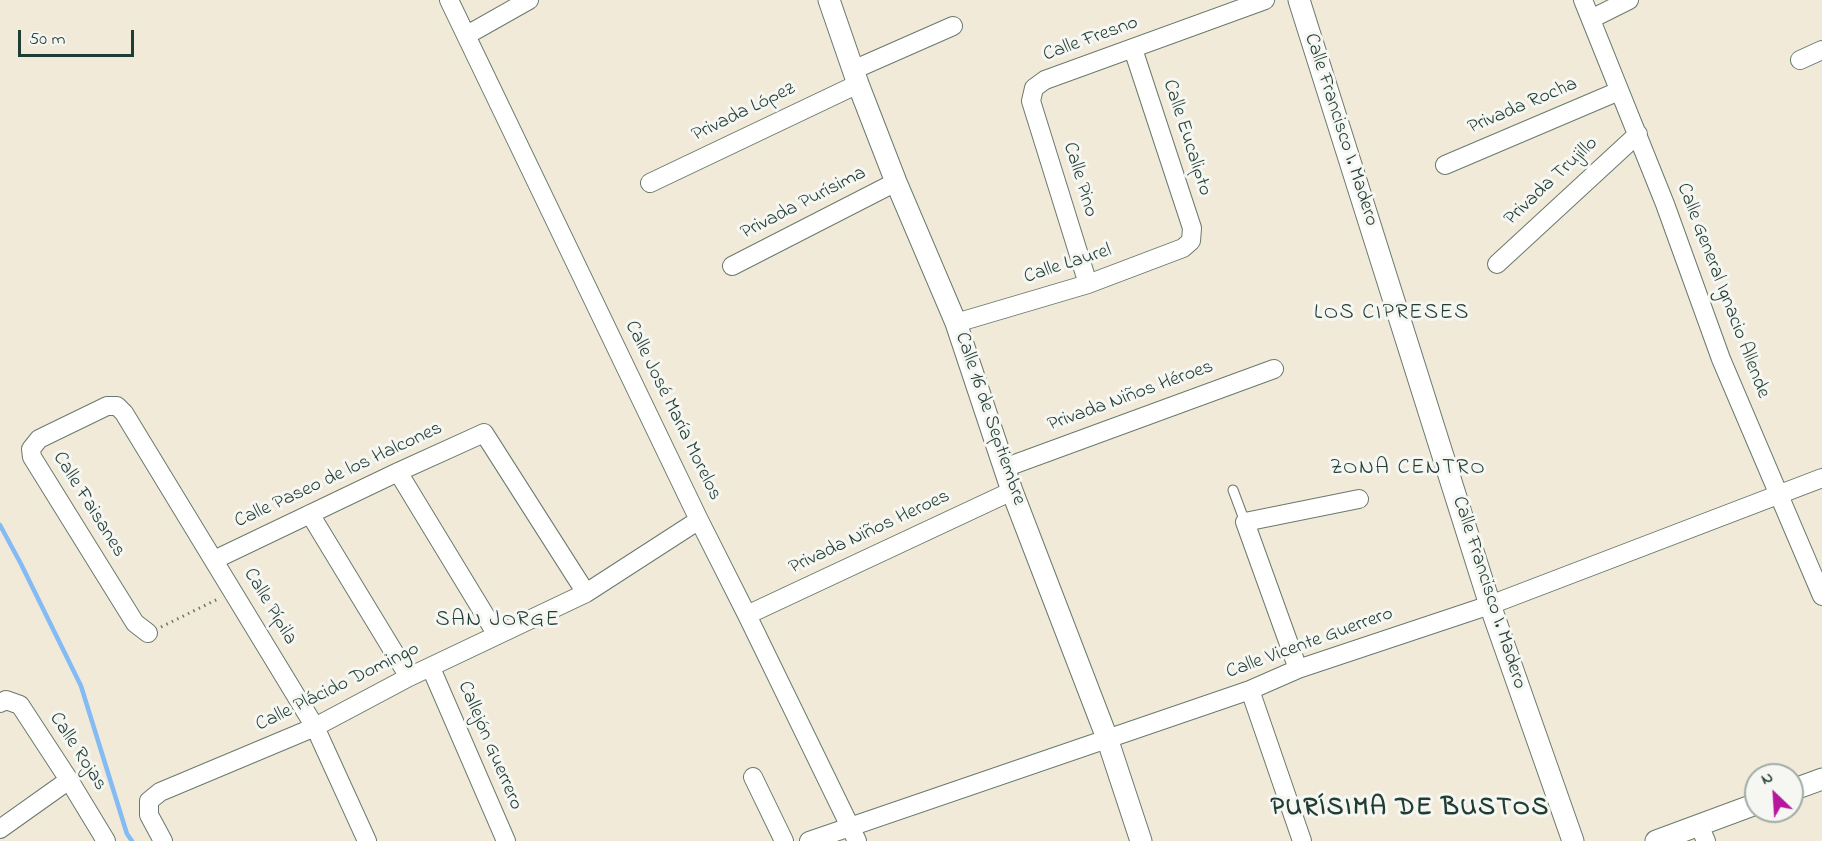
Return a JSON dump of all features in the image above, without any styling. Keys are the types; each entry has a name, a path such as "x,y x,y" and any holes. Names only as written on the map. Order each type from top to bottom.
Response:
{"street":[{"name":"Calle José María Morelos","path":"449,0 853,834"},
{"path":"467,35 529,0"},
{"name":"Calle 16 de Septiembre","path":"829,0 855,77 896,182 956,323 1012,492 1107,738 1141,841"},
{"name":"Calle Fresno","path":"1034,88 1045,80 1265,0"},
{"name":"Calle Francisco I. Madero","path":"1299,0 1490,605 1573,841"},
{"name":"Calle General Ignacio Allende","path":"1583,0 1665,204 1721,359 1822,596"},
{"path":"1591,19 1629,0"},
{"name":"Privada López","path":"650,183 953,26"},
{"name":"Calle Eucalipto","path":"1133,49 1192,228 1191,241"},
{"path":"1800,60 1822,50"},
{"name":"Calle Pino","path":"1034,88 1032,101 1088,284"},
{"name":"Privada Rocha","path":"1445,165 1619,91"},
{"name":"Privada Trujillo","path":"1497,264 1638,134"},
{"name":"Privada Purísima","path":"732,266 896,182"},
{"name":"Calle Laurel","path":"956,323 1088,284 1183,248 1191,241"},
{"name":"Privada Niños Héroes","path":"1004,468 1274,369"},
{"name":"Calle Faisanes","path":"117,406 107,406 39,439 31,448 32,457 135,623 148,633"},
{"name":"Calle Pípila","path":"117,406 124,413 315,727 367,841"},
{"name":"Calle Paseo de los Halcones","path":"214,560 484,433 586,593"},
{"path":"398,472 497,635"},
{"name":"Calle Vicente Guerrero","path":"809,841 853,834 1107,738 1250,690 1298,669 1490,605 1822,478"},
{"name":"Privada Niños Heroes","path":"747,615 1012,492"},
{"path":"1298,669 1245,522 1359,499"},
{"path":"310,514 409,677"},
{"name":"Calle Plácido Domingo","path":"163,841 149,815 149,801 160,792 315,727 409,677 586,593 699,520"},
{"name":"Callejón Guerrero","path":"431,668 506,841"},
{"path":"1250,690 1302,841"},
{"name":"Calle Rojas","path":"0,703 6,700 20,705 106,841"},
{"path":"753,777 784,841"},
{"path":"1804,786 1822,779"},
{"path":"0,829 69,780"},
{"path":"1656,841 1702,833 1744,810"}],"lane":[{"path":"1233,490 1245,522"}],"path":[{"path":"148,633 234,592"}],"waterway":[{"path":"0,525 81,686 127,834 132,841"}],"district":[{"name":"LOS CIPRESES","path":"1392,314"},
{"name":"ZONA CENTRO","path":"1408,469"},
{"name":"SAN JORGE","path":"498,621"},
{"name":"PURÍSIMA DE BUSTOS","path":"1410,810"}]}
